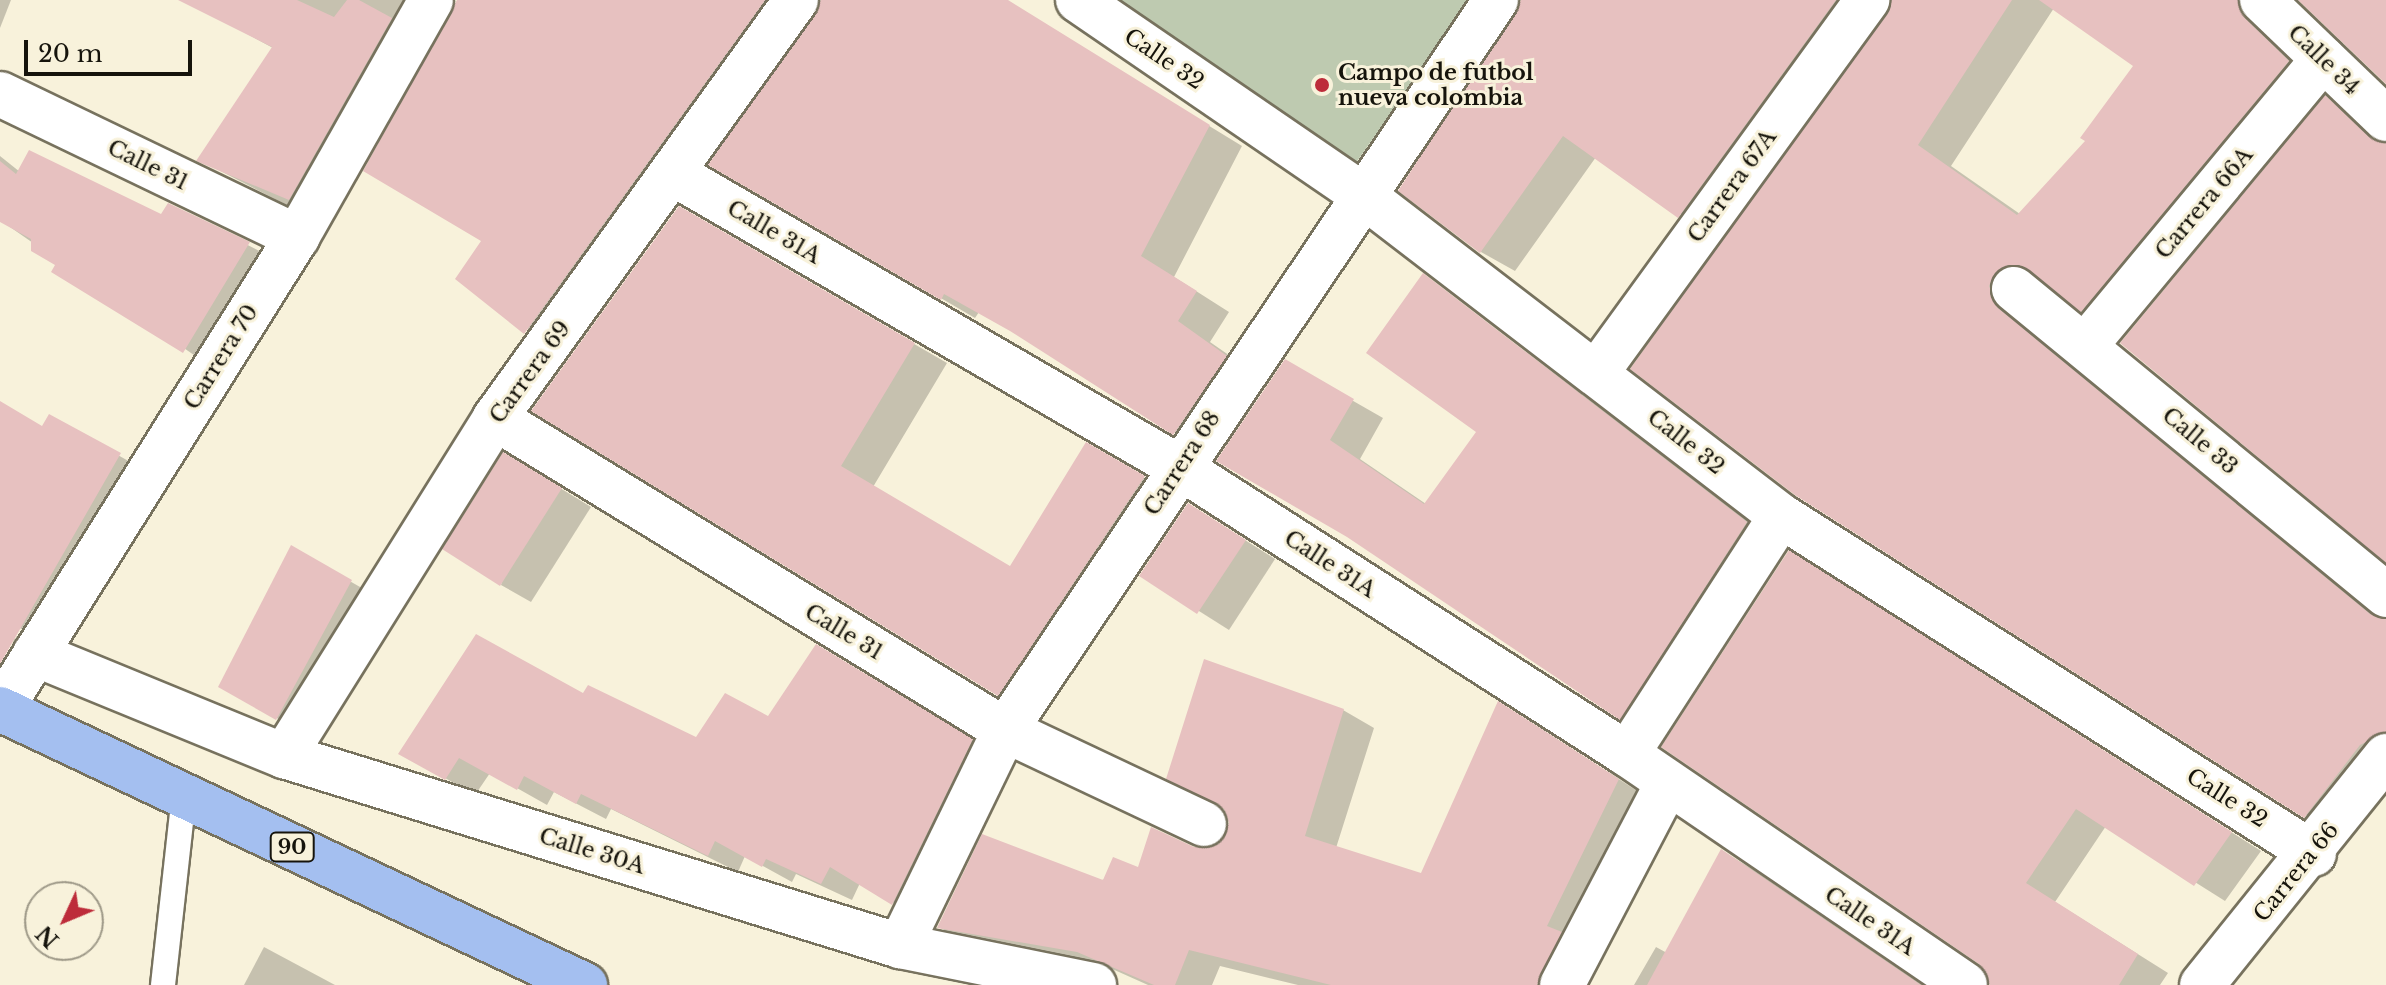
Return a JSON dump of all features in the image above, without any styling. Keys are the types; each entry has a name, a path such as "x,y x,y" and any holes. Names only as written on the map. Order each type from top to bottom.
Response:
{"highway":[{"name":"90","path":"0,709 585,985"}],"street":[{"name":"Carrera 70","path":"0,709 297,237 431,0"},
{"name":"Carrera 69","path":"284,756 495,418 674,174 796,0"},
{"name":"Calle 32","path":"1078,0 1360,193 1781,516 2314,854"},
{"name":"Carrera 68","path":"900,946 1005,730 1360,193 1496,0"},
{"name":"Carrera 67A","path":"1597,372 1867,0"},
{"name":"Calle 34","path":"2262,0 2386,119"},
{"name":"Carrera 66A","path":"2085,346 2323,59"},
{"name":"Calle 31","path":"0,94 297,237"},
{"name":"Calle 31A","path":"674,174 1179,467 1627,754 1666,786 1965,985"},
{"name":"Calle 33","path":"2014,289 2386,595"},
{"name":"Calle 31","path":"495,418 1005,730 1204,824"},
{"path":"1627,754 1781,516"},
{"name":"Calle 30A","path":"35,654 284,756 900,946"},
{"name":"Carrera 66","path":"2202,985 2314,854 2386,756"},
{"path":"1562,985 1666,786"},
{"path":"900,946 1094,985"}],"lane":[{"path":"163,985 184,796"}],"green space":[{"name":"Campo de futbol nueva colombia","path":"1115,0 1470,0 1351,170"}],"building":[{"path":"178,0 297,0 334,17 347,0 359,0 392,18 289,200 196,161 272,47"},
{"path":"457,0 765,0 524,334 455,279 481,241 363,171"},
{"path":"821,0 1008,0 1210,125 1141,256 1197,291 1178,321 1227,356 1173,435 1010,331 944,294 941,300 708,165"},
{"path":"1521,0 1836,0 1678,218 1563,136 1480,253 1398,191"},
{"path":"1892,0 2012,0 1918,145 2017,215 2085,141 2080,138 2133,66 2039,0 2238,0 2245,18 2289,61 2081,312 2019,265 1995,273 1989,286 1998,308 2370,614 2386,619 2386,732 2360,745 2304,818 1795,495 1630,369"},
{"path":"2298,0 2386,0 2386,84"},
{"path":"2325,95 2369,137 2386,143 2386,563 2120,343"},
{"path":"29,150 161,214 168,203 250,242 183,353 51,272 55,265 31,251 31,239 0,222 0,161 16,174"},
{"path":"679,206 915,343 841,466 1010,566 1086,442 1145,476 998,696 531,411"},
{"path":"1423,273 1747,522 1620,720 1347,537 1216,461 1285,359 1354,399 1330,440 1424,504 1476,432 1366,353"},
{"path":"0,401 42,426 49,414 121,453 0,664"},
{"path":"503,452 562,488 500,586 442,549"},
{"path":"1188,503 1246,540 1197,614 1139,576"},
{"path":"291,545 352,580 276,720 218,687"},
{"path":"1789,550 2232,832 2194,886 2076,809 2026,883 2138,954 2119,985 1990,985 1979,964 1661,747"},
{"path":"476,634 583,693 588,685 696,737 725,693 768,716 816,644 973,739 892,905 830,867 821,884 766,859 762,867 715,841 708,856 581,794 576,804 524,776 517,790 459,758 445,780 398,754"},
{"path":"1204,659 1344,709 1305,836 1421,873 1498,701 1619,779 1547,926 1562,932 1537,985 1331,985 1189,950 1175,985 1154,985 1077,952 937,928 982,834 1103,880 1113,857 1138,867 1151,827 1194,847 1219,844 1229,823 1224,809 1166,779"},
{"path":"1721,849 1921,985 1647,985"}],"place":[{"name":"Campo de futbol nueva colombia","path":"1322,85"}]}
